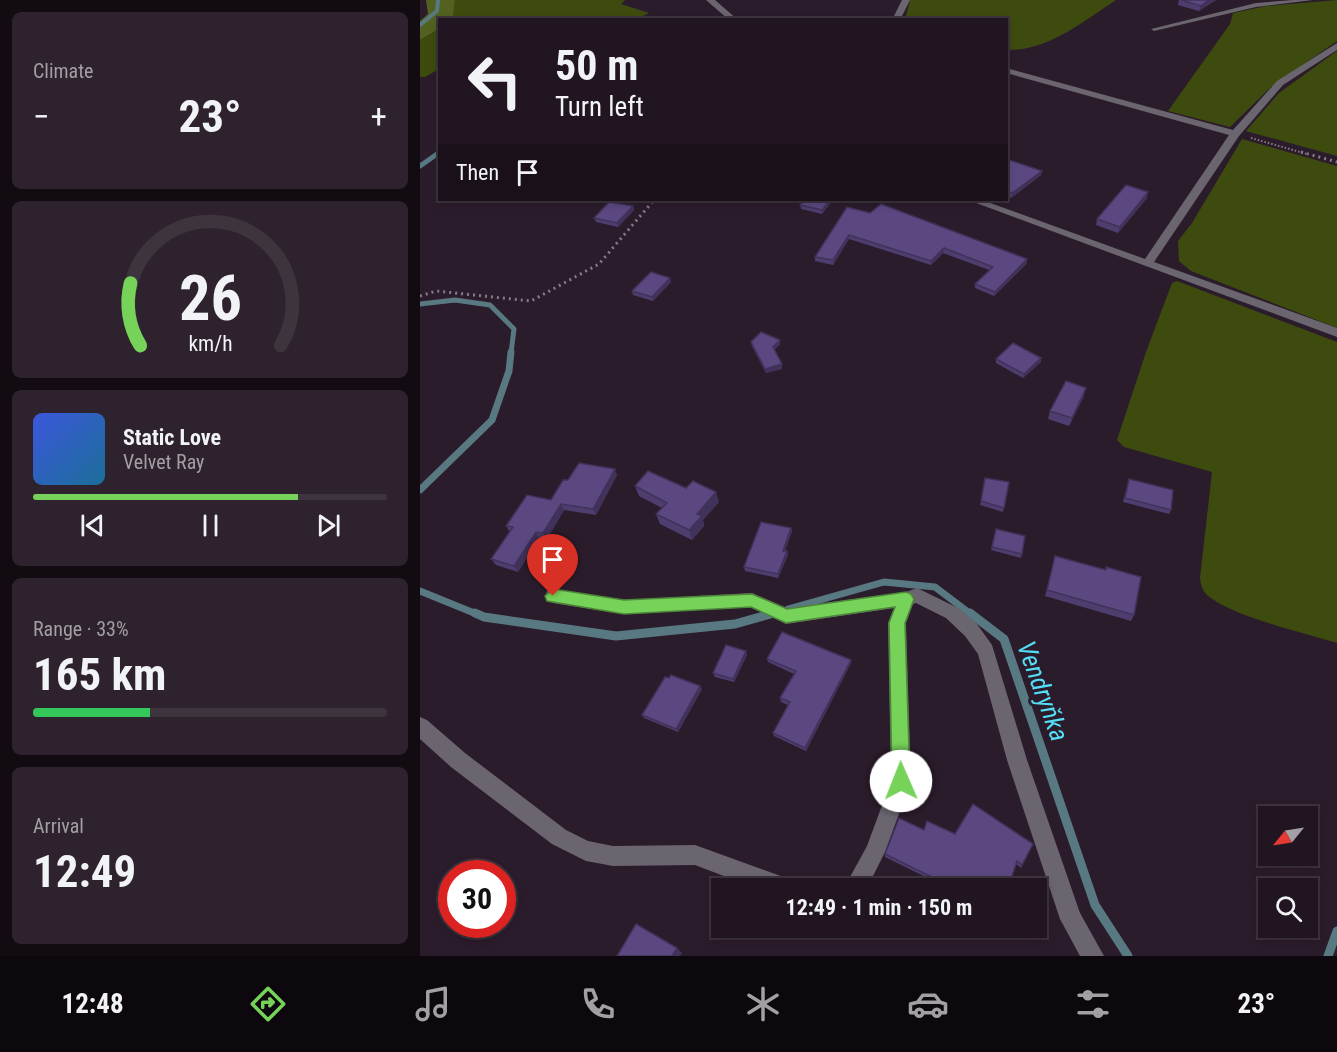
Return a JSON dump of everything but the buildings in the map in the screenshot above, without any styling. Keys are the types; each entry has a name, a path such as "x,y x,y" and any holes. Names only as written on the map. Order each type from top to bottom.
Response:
{"street":[{"path":"710,0 732,18"},
{"path":"897,18 906,0"},
{"path":"1148,263 1236,134 1280,83 1337,46"},
{"path":"1008,71 1236,134"},
{"path":"976,201 1337,333"},
{"path":"553,596 624,607 752,600 786,616 906,599 917,595 952,613 971,630 986,651 1017,760 1071,919 1093,956"},
{"path":"861,878 875,852 901,781 897,623 906,599"},
{"path":"420,726 458,760 558,837 586,851 613,856 695,855 757,878"}],"lane":[{"path":"1154,29 1256,5 1310,0"}],"path":[{"path":"1236,134 1337,162"},
{"path":"420,296 436,291 531,301 598,264 653,201"}],"green space":[{"path":"426,0 455,0 453,17 438,18 438,30 420,40 420,21 428,14"},
{"path":"455,0 625,0 621,4 649,13 639,18 452,18"},
{"path":"910,0 1116,0 1064,34 1037,46 1022,49 1008,50 1008,18 902,18 906,16"},
{"path":"1337,0 1337,41 1271,87 1230,127 1168,111 1230,24 1233,13 1267,6"},
{"path":"438,30 438,70 425,77 420,77 420,40"},
{"path":"1337,51 1337,156 1246,131 1279,93"},
{"path":"1242,139 1337,166 1337,328 1191,271 1179,261 1178,241 1192,223"},
{"path":"1177,281 1337,342 1337,643 1250,617 1218,603 1207,595 1200,578 1212,472 1124,447 1117,440 1172,283"}],"waterway":[{"path":"420,25 437,11 438,0"},
{"path":"420,166 438,153"},
{"name":"Vendryňka","path":"420,304 455,300 490,305 514,329 511,353"},
{"name":"Vendryňka","path":"420,490 492,420 509,371 511,352"},
{"name":"Vendryňka","path":"788,609 884,582 935,587 972,615"},
{"name":"Vendryňka","path":"420,591 479,615"},
{"name":"Vendryňka","path":"475,613 484,617 616,636 735,624 774,613"},
{"name":"Vendryňka","path":"768,615 775,613"},
{"name":"Vendryňka","path":"970,613 1004,639 1095,905 1128,956"},
{"name":"Vendryňka","path":"1328,956 1337,931"}],"route":[{"path":"553,596 624,607 752,600 786,616 850,605 906,599 897,623 901,781"}]}
